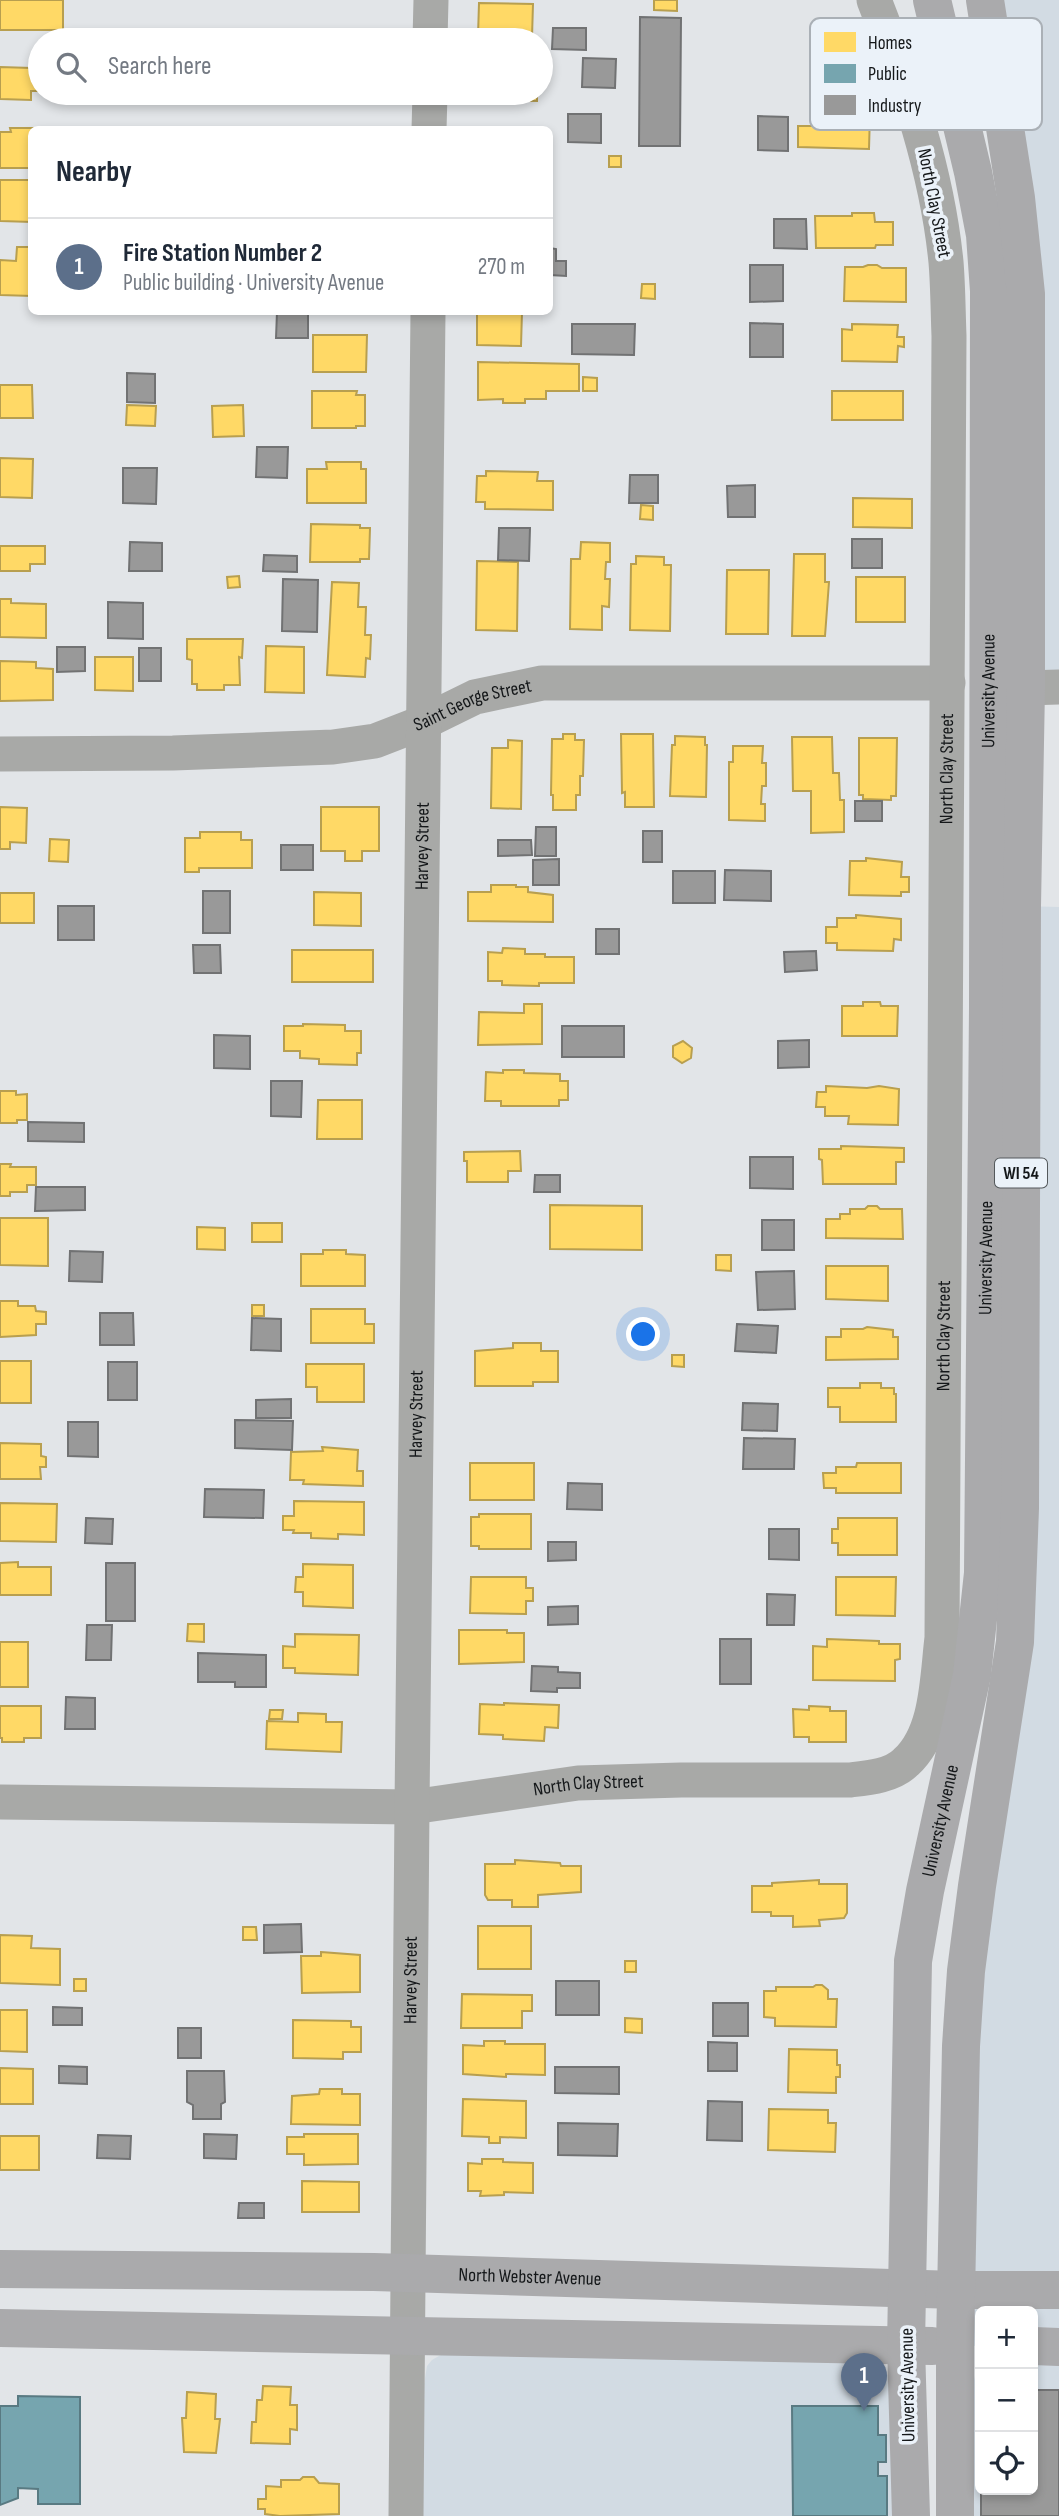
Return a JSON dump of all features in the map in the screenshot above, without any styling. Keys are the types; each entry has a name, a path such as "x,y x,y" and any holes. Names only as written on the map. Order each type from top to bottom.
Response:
{"main road":[{"name":"University Avenue","path":"932,0 936,18"},
{"name":"University Avenue","path":"985,0 988,18"},
{"name":"University Avenue","path":"911,2516 906,2346 913,1961 925,1891 972,1675 983,1573 988,995 989,291 985,235 962,130"},
{"name":"University Avenue","path":"955,2516 967,2346 956,2290 961,2046 966,1971 976,1886 1015,1642 1020,1508 1022,906 1042,687 1026,294 1005,130"},
{"name":"North Webster Avenue","path":"0,2269 409,2273 956,2290 1059,2290"},
{"path":"0,2328 967,2346"},
{"path":"1038,2346 1059,2347"}],"street":[{"path":"430,28 431,0"},
{"name":"North Clay Street","path":"874,0 881,18"},
{"path":"429,126 430,105"},
{"name":"North Clay Street","path":"0,1802 412,1807 578,1783 850,1780 876,1778 906,1763 926,1734 936,1690 942,1638 949,336 946,261 933,187 919,130"},
{"name":"Harvey Street","path":"407,2516 428,315"},
{"name":"Saint George Street","path":"0,754 173,753 333,747 375,741 424,722 475,697 542,683 948,683"}],"shaded area":[{"path":"985,0 1059,0 1059,687 1026,688 993,130 1042,130 1042,18 986,18"},
{"path":"1022,906 1059,907 1059,2347 1038,2346 1038,2306 975,2306 975,2346 955,2346 957,2246 1015,1642"},
{"path":"444,2353 861,2362 872,2365 885,2370 889,2377 893,2516 422,2516 424,2384 427,2366"},
{"path":"1038,2359 1059,2360 1059,2516 971,2516 972,2389 975,2376 975,2495 1038,2495"}],"building: Homes":[{"path":"0,0 63,0 63,28 0,30"},
{"path":"654,0 677,0 677,11 654,10"},
{"path":"479,3 533,4 532,28 478,28"},
{"path":"0,67 28,68 28,100 0,99"},
{"path":"798,126 810,126 810,130 870,130 869,149 798,147"},
{"path":"10,128 28,128 28,168 0,168 0,132 11,132"},
{"path":"609,156 621,156 621,167 609,167"},
{"path":"0,180 28,180 28,222 0,221"},
{"path":"852,213 874,213 875,222 893,222 893,245 876,245 875,248 816,248 815,216 852,216"},
{"path":"17,247 28,247 28,296 0,295 0,260 16,261"},
{"path":"868,265 906,268 906,302 844,301 845,267"},
{"path":"642,284 655,284 655,299 641,298"},
{"path":"477,315 522,315 521,346 477,345"},
{"path":"852,324 898,325 897,337 904,337 904,347 898,346 897,362 842,361 842,329 852,330"},
{"path":"313,335 367,335 366,372 313,372"},
{"path":"478,362 579,364 579,391 546,391 546,399 525,399 525,403 503,403 503,399 478,400"},
{"path":"583,377 597,378 597,391 583,391"},
{"path":"0,385 32,385 33,418 0,418"},
{"path":"312,391 357,391 356,395 365,395 365,426 312,428"},
{"path":"832,391 903,391 903,420 832,420"},
{"path":"127,405 156,406 155,426 126,425"},
{"path":"243,405 244,436 213,437 212,406"},
{"path":"0,458 33,459 32,498 0,497"},
{"path":"326,462 361,462 361,469 366,469 366,503 307,503 307,469 327,469"},
{"path":"486,471 538,472 537,481 553,481 553,510 485,509 485,502 476,502 477,476 486,476"},
{"path":"853,498 912,499 912,528 853,527"},
{"path":"641,505 653,506 653,520 640,519"},
{"path":"311,524 360,525 360,528 370,528 369,559 360,559 360,562 310,562"},
{"path":"581,542 610,543 610,562 606,562 605,579 610,579 609,607 602,606 602,630 570,629 571,559 580,559"},
{"path":"0,546 45,546 45,564 30,564 30,571 0,571"},
{"path":"794,554 825,554 825,582 829,582 825,636 792,636"},
{"path":"636,556 664,557 664,565 671,565 670,631 630,630 631,564 636,564"},
{"path":"477,561 518,562 517,631 476,630"},
{"path":"727,570 769,570 768,634 726,634"},
{"path":"239,576 240,587 228,588 227,577"},
{"path":"856,577 905,577 905,622 856,622"},
{"path":"332,582 359,583 358,607 366,607 365,635 371,635 370,659 366,658 365,677 327,675"},
{"path":"0,599 11,599 11,603 46,604 46,638 0,637"},
{"path":"187,639 243,639 242,658 239,657 240,685 224,685 224,690 197,690 197,684 192,684 192,660 187,659"},
{"path":"266,646 304,647 304,693 265,692"},
{"path":"95,657 133,657 133,691 95,690"},
{"path":"0,661 36,662 36,668 53,669 53,700 0,701"},
{"path":"563,734 575,734 575,740 584,740 583,776 580,776 580,795 576,795 576,810 553,810 552,739 563,739"},
{"path":"621,734 653,734 654,807 625,807 625,792 622,793"},
{"path":"675,736 705,737 706,797 670,796 672,745 675,745"},
{"path":"792,737 832,737 833,773 839,773 840,800 844,800 844,832 811,833 811,791 793,791"},
{"path":"859,738 897,738 896,796 891,796 891,800 863,799 863,795 859,795"},
{"path":"508,740 522,741 521,809 491,808 492,748 508,748"},
{"path":"733,746 763,746 762,763 766,763 766,786 762,786 761,804 765,804 765,821 729,820 729,762 733,762"},
{"path":"0,807 27,808 26,843 10,842 10,849 0,849"},
{"path":"321,807 379,807 379,851 362,851 362,861 345,861 345,851 321,851"},
{"path":"200,832 241,832 241,840 252,840 252,868 199,868 199,872 185,872 185,838 200,838"},
{"path":"50,839 69,840 68,862 49,861"},
{"path":"866,858 902,862 901,877 909,877 909,892 901,892 901,896 849,895 850,861 866,861"},
{"path":"491,885 516,885 528,887 528,892 553,895 553,922 468,921 468,892 491,892"},
{"path":"314,892 361,893 361,926 314,925"},
{"path":"0,893 34,893 34,923 0,923"},
{"path":"856,915 901,919 901,940 894,939 893,951 837,950 837,943 826,943 826,927 837,927 837,918 856,918"},
{"path":"503,948 525,949 525,954 545,954 545,957 574,957 574,983 539,983 539,986 502,985 502,981 488,981 488,952 502,953"},
{"path":"292,950 373,950 373,982 292,982"},
{"path":"863,1002 898,1006 897,1036 842,1036 842,1006 863,1006"},
{"path":"524,1004 542,1004 542,1044 478,1045 479,1012 524,1013"},
{"path":"345,1025 345,1031 361,1031 361,1053 357,1053 357,1065 319,1064 319,1059 300,1058 300,1051 284,1051 284,1026"},
{"path":"683,1041 692,1048 691,1058 682,1063 673,1057 673,1046"},
{"path":"503,1070 560,1074 560,1081 568,1081 568,1100 559,1100 559,1106 501,1106 501,1101 485,1101 486,1072 503,1073"},
{"path":"826,1086 879,1086 899,1089 898,1125 848,1124 849,1116 825,1116 825,1107 816,1107 817,1092 826,1092"},
{"path":"0,1091 16,1091 16,1095 27,1094 27,1120 0,1123"},
{"path":"318,1100 362,1100 362,1139 317,1139"},
{"path":"841,1146 904,1148 904,1162 896,1162 896,1184 823,1184 819,1149 841,1149"},
{"path":"520,1151 521,1171 508,1171 508,1182 467,1182 464,1152"},
{"path":"0,1164 11,1164 10,1167 36,1167 36,1185 27,1185 27,1192 10,1192 10,1196 0,1196"},
{"path":"550,1205 642,1206 642,1250 550,1249"},
{"path":"868,1206 902,1209 903,1239 826,1238 826,1219 840,1219 840,1214 850,1214 850,1209 865,1209"},
{"path":"0,1218 48,1218 48,1266 0,1265"},
{"path":"252,1223 282,1223 282,1242 252,1242"},
{"path":"197,1227 225,1228 225,1250 197,1249"},
{"path":"323,1250 346,1250 346,1254 365,1255 365,1286 301,1286 301,1254 323,1254"},
{"path":"716,1255 731,1255 731,1271 716,1270"},
{"path":"826,1266 888,1266 888,1301 826,1299"},
{"path":"0,1301 18,1301 18,1306 35,1306 36,1311 46,1312 46,1324 36,1324 36,1335 0,1337"},
{"path":"252,1305 264,1305 264,1316 252,1316"},
{"path":"311,1309 365,1309 365,1324 374,1324 374,1343 311,1343"},
{"path":"867,1327 893,1330 893,1337 898,1337 898,1359 826,1360 826,1337 841,1337 841,1329"},
{"path":"513,1343 541,1343 541,1351 558,1351 558,1382 533,1382 533,1386 475,1386 475,1351 513,1348"},
{"path":"672,1355 684,1355 684,1367 672,1366"},
{"path":"0,1361 31,1361 31,1403 0,1403"},
{"path":"306,1364 364,1364 364,1402 317,1402 317,1387 306,1387"},
{"path":"860,1383 881,1383 881,1388 894,1388 896,1422 840,1422 840,1407 828,1407 828,1388 860,1388"},
{"path":"0,1443 41,1444 41,1456 46,1457 46,1467 40,1467 41,1479 0,1479"},
{"path":"322,1447 358,1450 357,1471 363,1471 363,1486 303,1484 304,1480 290,1480 291,1452 323,1451"},
{"path":"470,1463 534,1463 534,1500 470,1500"},
{"path":"857,1463 901,1463 901,1493 836,1493 836,1488 824,1488 823,1473 836,1473 836,1467 856,1467"},
{"path":"294,1501 364,1502 364,1535 338,1534 338,1539 311,1538 311,1533 283,1530 283,1516 294,1516"},
{"path":"0,1503 57,1504 56,1542 0,1541"},
{"path":"479,1514 531,1514 531,1549 479,1549 479,1546 471,1546 471,1517 479,1517"},
{"path":"838,1518 897,1518 897,1555 838,1555 838,1543 832,1543 832,1529 838,1529"},
{"path":"18,1562 18,1567 51,1567 51,1595 0,1595 0,1563"},
{"path":"303,1564 353,1565 353,1608 303,1606 303,1592 295,1592 296,1577 303,1577"},
{"path":"471,1577 526,1577 526,1588 533,1588 533,1601 526,1601 526,1614 470,1613"},
{"path":"836,1577 896,1577 895,1616 836,1615"},
{"path":"188,1624 204,1624 204,1642 187,1641"},
{"path":"459,1630 507,1630 507,1633 524,1633 524,1662 459,1664"},
{"path":"295,1634 359,1635 358,1675 295,1673 295,1668 283,1668 283,1646 295,1647"},
{"path":"827,1639 900,1644 900,1659 895,1660 895,1681 813,1680 813,1646 827,1647"},
{"path":"0,1642 28,1642 28,1687 0,1687"},
{"path":"480,1704 559,1705 558,1728 545,1727 544,1741 503,1739 503,1735 479,1734"},
{"path":"0,1706 41,1706 41,1738 24,1738 24,1742 2,1742"},
{"path":"809,1706 830,1707 830,1711 846,1711 846,1742 809,1742 809,1737 794,1737 793,1709 809,1710"},
{"path":"270,1710 283,1710 282,1719 269,1719"},
{"path":"298,1713 326,1714 326,1722 342,1722 341,1752 266,1749 267,1721 298,1722"},
{"path":"515,1860 581,1866 581,1892 538,1895 538,1907 512,1907 512,1900 488,1900 485,1895 485,1864 515,1864"},
{"path":"819,1880 819,1884 847,1884 847,1913 844,1918 819,1920 820,1926 793,1927 793,1916 771,1916 771,1912 752,1912 752,1886"},
{"path":"478,1926 531,1926 531,1969 478,1969"},
{"path":"243,1927 256,1927 257,1940 243,1940"},
{"path":"0,1935 32,1936 31,1948 60,1949 60,1985 0,1983"},
{"path":"321,1952 360,1955 360,1992 302,1993 301,1956 321,1956"},
{"path":"625,1961 636,1961 636,1972 625,1972"},
{"path":"74,1979 86,1979 86,1991 74,1991"},
{"path":"822,1985 828,1990 828,1999 837,1999 836,2027 775,2026 775,2018 764,2017 764,1991 776,1991 776,1987"},
{"path":"462,1994 532,1995 532,2011 522,2011 522,2028 461,2028"},
{"path":"0,2010 27,2010 27,2052 0,2051"},
{"path":"625,2018 642,2019 642,2033 625,2032"},
{"path":"293,2020 351,2021 351,2027 361,2027 361,2052 343,2052 343,2059 293,2058"},
{"path":"484,2041 545,2044 545,2075 506,2074 506,2077 463,2074 463,2045 484,2046"},
{"path":"789,2049 837,2050 840,2077 836,2077 836,2093 788,2092"},
{"path":"0,2068 33,2069 33,2104 0,2104"},
{"path":"320,2089 342,2089 342,2094 360,2094 360,2125 291,2124 292,2096 319,2094"},
{"path":"463,2099 526,2101 526,2138 500,2137 500,2143 489,2143 489,2137 462,2136"},
{"path":"769,2109 828,2110 828,2123 836,2123 835,2152 768,2150"},
{"path":"304,2134 358,2134 358,2164 304,2165 304,2154 287,2154 287,2137 304,2137"},
{"path":"0,2136 39,2136 39,2170 0,2170"},
{"path":"482,2159 533,2163 533,2193 504,2192 504,2195 480,2196 481,2191 468,2191 468,2163 482,2164"},
{"path":"302,2181 359,2182 359,2212 302,2212"},
{"path":"263,2386 291,2387 290,2405 297,2405 297,2430 290,2429 290,2444 251,2443 252,2422 256,2422 257,2400 262,2400"},
{"path":"187,2392 216,2394 215,2419 220,2419 216,2453 184,2452 182,2418 186,2418"},
{"path":"303,2477 314,2477 319,2483 339,2484 339,2514 280,2516 265,2514 265,2509 258,2509 258,2499 266,2499 266,2486 281,2487 281,2480 300,2480"}],"building: Public":[{"path":"18,2396 80,2397 80,2504 38,2504 38,2489 18,2488 18,2498 0,2505 0,2406 18,2406"},
{"path":"792,2406 878,2406 878,2435 886,2435 886,2462 878,2462 878,2476 887,2476 887,2516 793,2516"}],"building: Industry":[{"path":"640,17 681,18 680,146 639,146"},
{"path":"553,28 586,28 586,50 553,49"},
{"path":"583,58 616,59 615,88 582,87"},
{"path":"568,114 601,114 601,143 568,142"},
{"path":"758,116 788,117 788,151 758,150"},
{"path":"774,219 806,219 807,249 774,248"},
{"path":"553,248 556,249 556,261 566,261 566,276 553,275"},
{"path":"750,265 783,265 783,301 750,302"},
{"path":"277,315 308,315 308,338 276,338"},
{"path":"750,323 783,324 783,357 750,357"},
{"path":"572,324 635,324 634,355 572,354"},
{"path":"127,373 155,374 155,403 127,402"},
{"path":"257,447 288,447 287,478 256,477"},
{"path":"123,468 157,468 156,504 123,503"},
{"path":"630,475 658,475 658,503 629,503"},
{"path":"755,485 755,517 728,517 727,486"},
{"path":"499,528 530,528 529,561 498,560"},
{"path":"852,539 882,539 882,568 852,568"},
{"path":"130,542 162,543 162,571 129,571"},
{"path":"264,555 297,556 297,572 263,571"},
{"path":"283,579 318,580 317,632 282,631"},
{"path":"108,602 143,603 143,639 108,638"},
{"path":"57,647 85,647 85,671 57,672"},
{"path":"139,648 161,648 161,681 139,681"},
{"path":"855,801 882,801 882,821 855,821"},
{"path":"536,827 556,827 556,856 535,856"},
{"path":"643,831 662,831 662,862 643,862"},
{"path":"498,840 531,840 532,855 498,856"},
{"path":"281,845 313,845 313,870 281,870"},
{"path":"559,859 559,885 533,885 533,860"},
{"path":"725,870 771,871 771,901 724,900"},
{"path":"673,871 715,871 715,903 673,903"},
{"path":"203,891 230,891 230,933 203,933"},
{"path":"58,906 94,906 94,940 58,940"},
{"path":"596,929 619,929 619,954 596,954"},
{"path":"193,945 220,945 221,973 194,973"},
{"path":"816,951 817,970 785,972 784,952"},
{"path":"562,1026 624,1026 624,1057 562,1057"},
{"path":"214,1035 250,1036 250,1069 214,1068"},
{"path":"809,1040 809,1067 778,1068 778,1041"},
{"path":"271,1081 302,1081 301,1117 271,1116"},
{"path":"28,1122 84,1123 84,1142 28,1141"},
{"path":"750,1157 793,1157 793,1189 750,1188"},
{"path":"535,1175 560,1175 560,1192 534,1192"},
{"path":"36,1187 85,1187 85,1210 35,1211"},
{"path":"762,1220 794,1220 794,1250 762,1250"},
{"path":"70,1251 103,1252 102,1282 69,1281"},
{"path":"794,1271 795,1309 758,1310 756,1272"},
{"path":"100,1313 133,1313 134,1345 100,1345"},
{"path":"252,1318 281,1319 281,1351 251,1350"},
{"path":"737,1324 778,1326 776,1353 735,1351"},
{"path":"108,1362 137,1362 137,1400 108,1400"},
{"path":"291,1399 291,1418 256,1418 256,1400"},
{"path":"743,1403 778,1404 777,1431 742,1430"},
{"path":"235,1420 293,1421 292,1450 235,1448"},
{"path":"68,1422 98,1422 98,1457 68,1456"},
{"path":"744,1438 795,1439 794,1469 743,1469"},
{"path":"568,1483 602,1484 602,1510 567,1509"},
{"path":"205,1489 264,1490 263,1518 204,1517"},
{"path":"86,1518 113,1519 112,1544 85,1543"},
{"path":"769,1529 799,1529 799,1560 769,1559"},
{"path":"548,1542 576,1542 576,1560 548,1561"},
{"path":"106,1563 135,1563 135,1621 106,1621"},
{"path":"767,1594 795,1595 794,1625 767,1625"},
{"path":"578,1606 578,1624 548,1625 548,1607"},
{"path":"87,1625 112,1625 111,1660 86,1660"},
{"path":"720,1639 751,1639 751,1684 720,1684"},
{"path":"198,1653 266,1655 266,1687 235,1687 235,1682 198,1682"},
{"path":"532,1666 558,1667 558,1672 580,1673 580,1688 557,1688 557,1692 531,1691"},
{"path":"66,1697 95,1698 95,1729 65,1729"},
{"path":"301,1924 302,1952 264,1953 264,1925"},
{"path":"556,1981 599,1981 599,2015 556,2015"},
{"path":"713,2003 748,2003 748,2036 713,2036"},
{"path":"53,2007 82,2008 82,2025 53,2025"},
{"path":"178,2028 201,2028 201,2058 178,2058"},
{"path":"708,2042 737,2043 737,2071 708,2071"},
{"path":"59,2066 87,2067 87,2084 59,2083"},
{"path":"555,2067 619,2067 619,2094 555,2093"},
{"path":"187,2071 224,2071 225,2102 221,2104 221,2119 193,2119 193,2105 187,2102"},
{"path":"708,2101 742,2102 742,2141 707,2140"},
{"path":"558,2123 618,2124 617,2156 558,2155"},
{"path":"204,2134 237,2135 236,2159 204,2158"},
{"path":"98,2135 131,2136 130,2159 97,2158"},
{"path":"239,2203 264,2203 264,2218 238,2218"},
{"path":"1038,2390 1059,2390 1059,2516 981,2516 981,2495 1038,2495"}],"place":[{"name":"Fire Station Number 2","path":"864,2411"}]}
